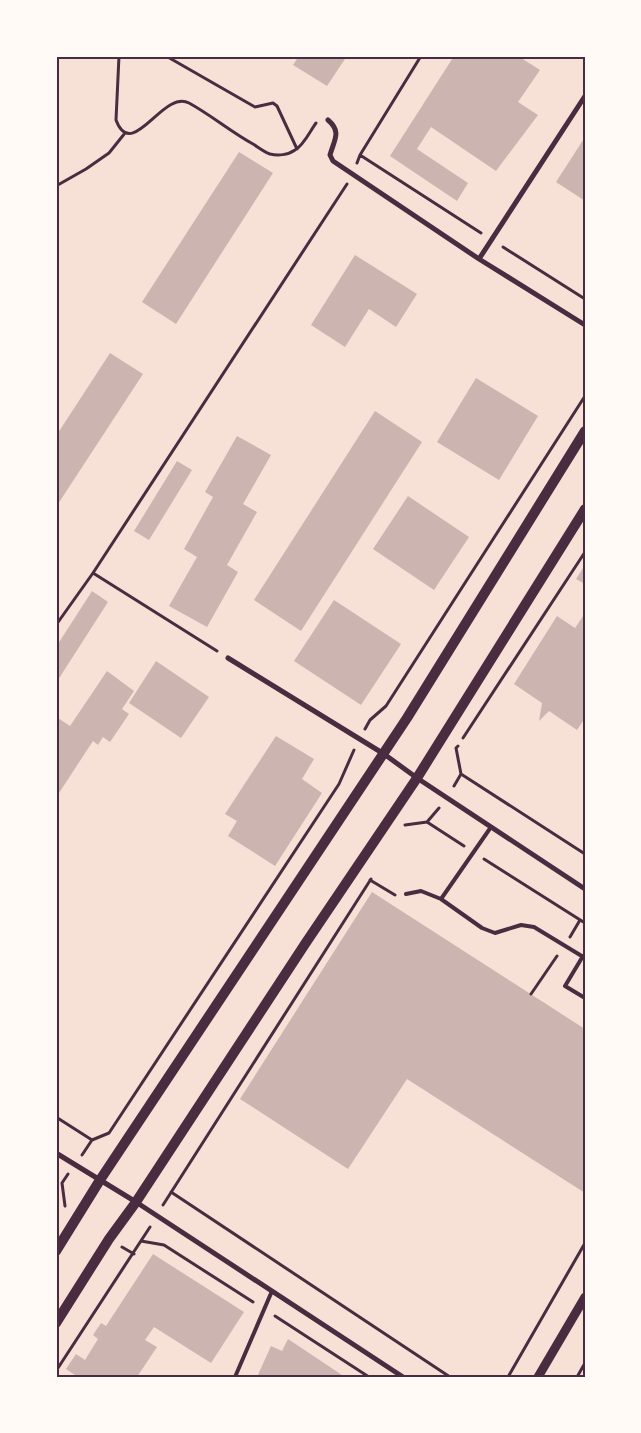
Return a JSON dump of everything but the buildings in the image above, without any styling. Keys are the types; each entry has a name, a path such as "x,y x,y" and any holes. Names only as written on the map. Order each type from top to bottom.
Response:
{"main road":[{"path":"56,1251 100,1180 384,754 585,431"},
{"path":"56,1323 109,1239 136,1202 305,944 392,816 585,509"}],"street":[{"path":"479,259 585,96"},
{"path":"328,120 335,126 337,134 330,155 333,161 479,259 585,325"},
{"path":"228,658 384,754 416,778 585,889"},
{"path":"56,1153 136,1202 403,1377"},
{"path":"538,1377 585,1297"}],"lane":[{"path":"441,899 491,827"},
{"path":"406,894 421,891 441,899 482,928 495,933 521,925 534,928 584,957 565,986 585,998"},
{"path":"234,1377 272,1291"}],"path":[{"path":"119,56 116,120 120,130 125,133 134,133 142,129 166,107 175,102 186,101 238,136 269,154 282,155 297,149 316,122 328,120"},
{"path":"166,56 255,108 273,103 277,106 297,149"},
{"path":"56,625 93,573 353,175 360,155 420,56"},
{"path":"56,186 86,170 108,153 125,133"},
{"path":"360,155 585,299"},
{"path":"65,1209 62,1183 92,1140 109,1133 339,784 359,739 370,720 386,706 585,396"},
{"path":"427,822 448,798 461,774 456,748 585,552"},
{"path":"93,573 228,658"},
{"path":"461,774 585,854"},
{"path":"339,784 357,794"},
{"path":"392,816 406,824 427,822 585,923"},
{"path":"400,832 406,824"},
{"path":"56,1372 375,872"},
{"path":"370,880 393,896 406,894"},
{"path":"56,1117 92,1140"},
{"path":"109,1133 125,1143"},
{"path":"160,1165 180,1178"},
{"path":"171,1192 450,1377"},
{"path":"516,1377 509,1375 585,1243"},
{"path":"577,1377 585,1363"}]}
